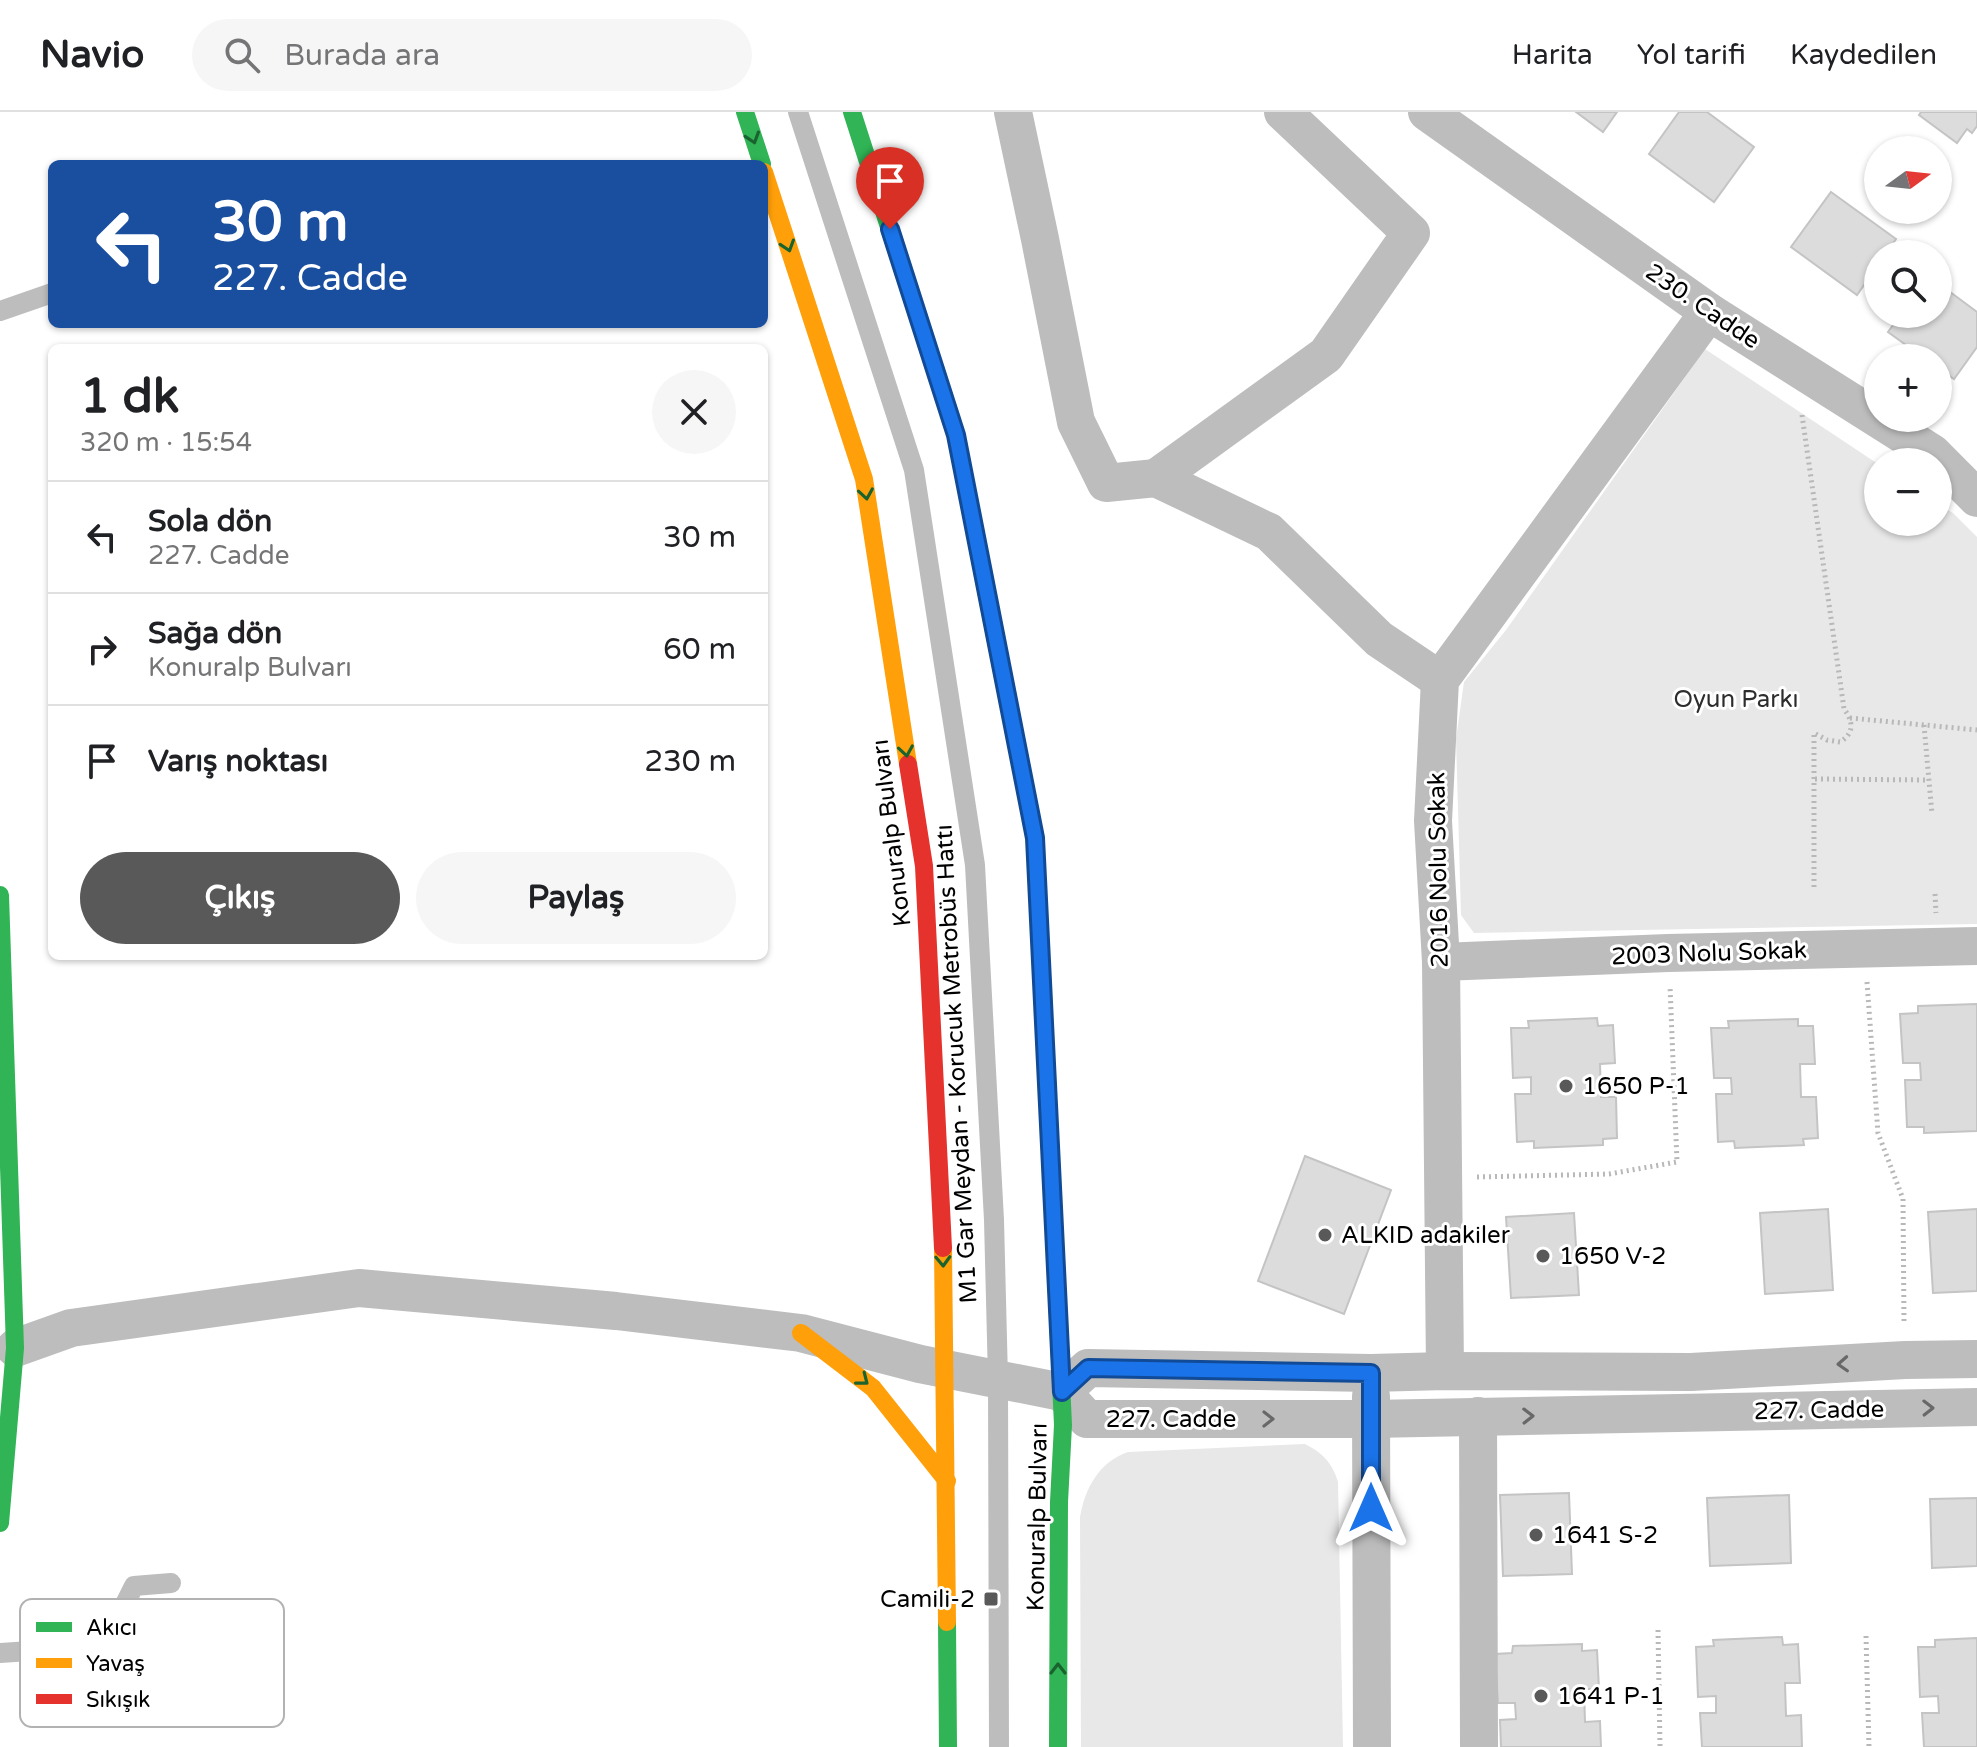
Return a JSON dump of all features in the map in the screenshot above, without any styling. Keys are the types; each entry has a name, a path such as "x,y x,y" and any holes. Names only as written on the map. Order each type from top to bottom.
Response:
{"main road":[{"path":"745,112 761,160"},
{"name":"Konuralp Bulvarı","path":"852,112 956,435 1035,838 1063,1425 1059,1502 1058,1747"},
{"name":"Konuralp Bulvarı","path":"768,184 864,479 924,866 942,1218 948,1747"},
{"path":"0,895 15,1348 0,1523"},
{"path":"801,1333 873,1388 947,1481"}],"street":[{"path":"1013,112 1076,422 1106,483 1156,478 1326,355 1411,233 1283,112"},
{"name":"230. Cadde","path":"1427,112 1709,312 1932,453 1977,498"},
{"path":"1156,478 1269,532 1379,639 1440,680 1709,312"},
{"name":"2016 Nolu Sokak","path":"1440,680 1433,821 1441,962 1445,1371"},
{"name":"2003 Nolu Sokak","path":"1441,962 1977,946"},
{"path":"15,1348 71,1328 359,1288 616,1311 801,1333 946,1369 1062,1392"},
{"name":"227. Cadde","path":"1977,1359 1691,1372 1371,1373 1088,1368 1062,1392 1087,1419 1371,1419 1977,1407"},
{"path":"1371,1373 1372,1747"},
{"path":"1478,1416 1479,1747"}],"lane":[{"name":"M1 Gar Meydan - Korucuk Metrobüs Hattı","path":"798,112 914,470 975,865 994,1220 998,1379 999,1747"},
{"path":"0,311 48,294"},
{"path":"128,1599 134,1586 171,1583"},
{"path":"0,1653 20,1652"}],"path":[{"path":"1795,366 1844,709 1852,725 1850,732 1840,742 1814,733 1814,889"},
{"path":"1850,718 1977,730"},
{"path":"1924,725 1932,814"},
{"path":"1815,779 1929,780"},
{"path":"1865,949 1878,1133 1903,1199 1905,1360"},
{"path":"1444,1178 1609,1174 1677,1162 1668,953"},
{"path":"1658,1630 1660,1747"},
{"path":"1866,1636 1869,1747"}],"green space":[{"name":"Oyun Parkı","path":"1705,349 1864,455 1864,536 1952,536 1952,512 1977,537 1977,924 1474,933 1461,915 1456,739 1464,682 1506,630"},
{"path":"1305,1444 1326,1459 1338,1482 1343,1747 1081,1747 1080,1517 1095,1477 1109,1462 1128,1452"}],"building":[{"path":"1576,112 1617,112 1603,132"},
{"path":"1679,112 1707,112 1754,147 1714,202 1649,154"},
{"path":"1921,112 1977,112 1977,126 1972,133 1967,129 1957,143 1952,136 1948,136 1919,115"},
{"path":"1831,192 1864,216 1864,224 1875,224 1896,239 1864,240 1864,285 1857,295 1791,247"},
{"path":"1952,293 1977,312 1977,347 1954,379 1952,344 1905,344 1888,332 1891,328 1952,328"},
{"path":"1977,1004 1977,1131 1924,1133 1924,1127 1907,1127 1905,1080 1921,1080 1920,1063 1903,1063 1900,1014 1918,1013 1918,1006"},
{"name":"1650 P-1","path":"1597,1018 1598,1026 1613,1025 1615,1063 1600,1064 1601,1097 1616,1097 1617,1138 1603,1139 1603,1145 1534,1148 1534,1141 1517,1142 1515,1094 1531,1094 1531,1077 1513,1078 1511,1028 1529,1028 1528,1021"},
{"path":"1798,1019 1798,1026 1813,1026 1815,1064 1800,1064 1801,1097 1816,1097 1818,1138 1803,1139 1804,1145 1735,1148 1734,1141 1718,1142 1716,1094 1732,1094 1731,1078 1714,1078 1711,1028 1729,1028 1728,1021"},
{"name":"ALKID adakiler","path":"1305,1156 1391,1190 1344,1314 1258,1281"},
{"path":"1828,1209 1833,1290 1765,1294 1760,1213"},
{"path":"1977,1209 1977,1291 1933,1293 1928,1212"},
{"name":"1650 V-2","path":"1574,1213 1579,1295 1511,1298 1506,1217"},
{"name":"1641 S-2","path":"1569,1493 1572,1574 1503,1576 1500,1495"},
{"path":"1789,1495 1791,1563 1710,1566 1707,1498"},
{"path":"1977,1498 1977,1566 1932,1568 1930,1499"},
{"path":"1782,1637 1783,1645 1798,1644 1800,1683 1785,1683 1786,1716 1801,1715 1802,1747 1702,1747 1700,1713 1716,1713 1716,1696 1698,1697 1696,1647 1714,1646 1713,1640"},
{"path":"1977,1638 1977,1747 1924,1747 1922,1713 1939,1713 1938,1696 1920,1697 1918,1647 1935,1647 1935,1640"},
{"name":"1641 P-1","path":"1582,1644 1582,1651 1597,1650 1599,1689 1584,1689 1585,1722 1600,1721 1601,1747 1501,1747 1500,1720 1516,1719 1515,1703 1498,1703 1495,1654 1512,1653 1513,1646"}],"traffic: fast":[{"path":"745,112 761,160"},
{"path":"852,112 956,435 991,616"},
{"path":"0,895 15,1348 0,1523"},
{"path":"1055,1252 1063,1425 1059,1502 1058,1747"},
{"path":"947,1622 948,1747"}],"traffic: slow":[{"path":"768,184 864,479 908,764"},
{"path":"991,616 1035,838 1055,1252"},
{"path":"943,1248 947,1622"},
{"path":"801,1333 873,1388 947,1481"}],"traffic: jam":[{"path":"908,764 924,866 943,1248"}],"place":[{"name":"1650 P-1","path":"1566,1086"},
{"name":"ALKID adakiler","path":"1325,1235"},
{"name":"1650 V-2","path":"1543,1256"},
{"name":"1641 S-2","path":"1536,1535"},
{"name":"Camili-2","path":"991,1599"},
{"name":"1641 P-1","path":"1541,1696"}],"route":[{"path":"890,229 956,435 1035,838 1062,1392 1088,1368 1371,1373 1371,1508"}]}
